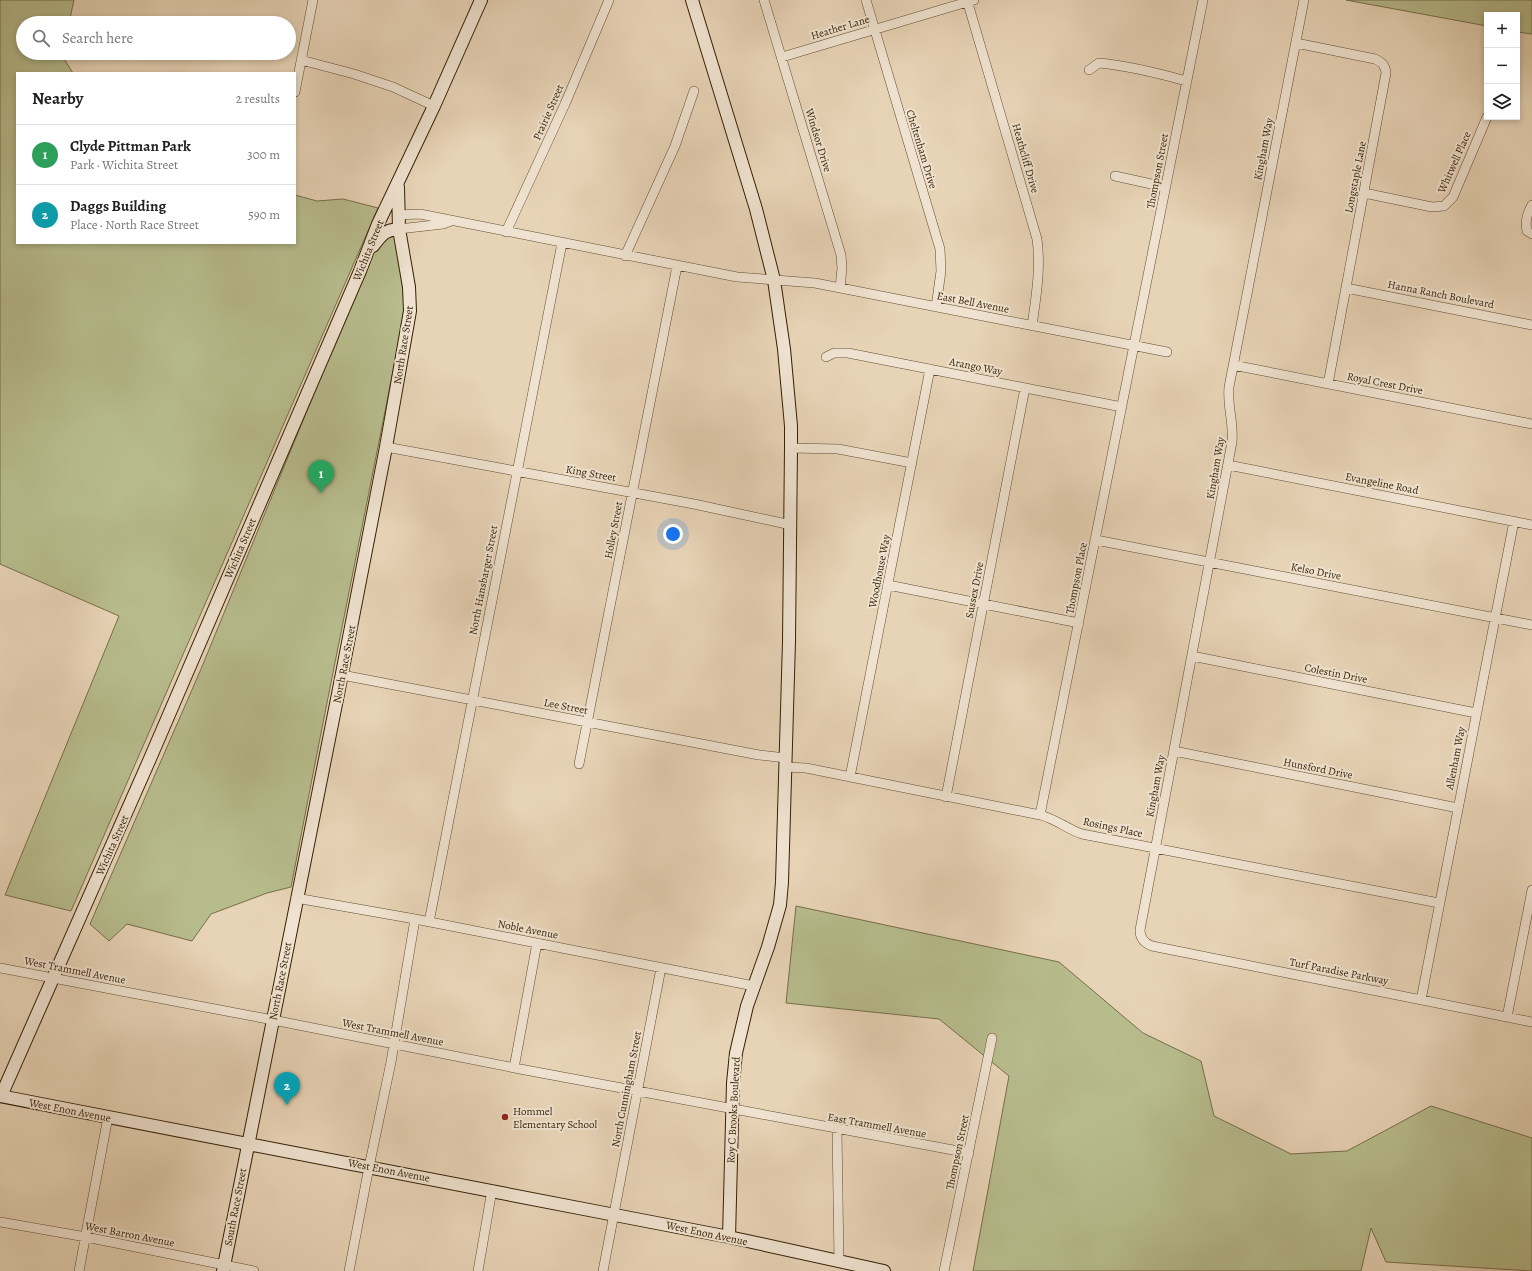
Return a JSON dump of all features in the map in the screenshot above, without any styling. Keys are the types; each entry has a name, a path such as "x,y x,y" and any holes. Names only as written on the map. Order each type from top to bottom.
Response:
{"street":[{"path":"296,87 313,0"},
{"name":"Wichita Street","path":"0,1096 149,762 367,253 378,224 434,106 481,0"},
{"name":"Prairie Street","path":"506,232 565,104 609,0"},
{"name":"Roy C Brooks Boulevard","path":"692,0 756,209 774,280 784,350 791,426 791,526 782,882 780,904 768,947 747,1006 736,1053 733,1083 728,1237"},
{"name":"Windsor Drive","path":"764,0 841,255 842,268 840,288"},
{"name":"Cheltenham Drive","path":"866,0 940,249 941,271 936,307"},
{"name":"Thompson Street","path":"1134,346 1203,0"},
{"name":"Kingham Way","path":"1143,940 1140,936 1140,930 1228,465 1233,431 1228,397 1233,365 1304,0"},
{"name":"Heather Lane","path":"782,57 970,1"},
{"name":"Heathcliff Drive","path":"970,1 1037,238 1039,254 1038,285 1032,326"},
{"name":"Longstaple Lane","path":"1296,43 1375,59 1381,62 1385,67 1386,79 1328,384"},
{"path":"301,60 393,86 434,106"},
{"path":"1089,70 1099,63 1169,76 1186,81"},
{"path":"625,256 675,146 694,91"},
{"name":"Whitwell Place","path":"1364,193 1432,208 1444,206 1453,197 1486,120"},
{"path":"1116,176 1166,187"},
{"name":"North Race Street","path":"248,1143 342,675 386,447 410,311 408,283 399,229 398,181"},
{"path":"1532,205 1525,223 1528,231 1532,234"},
{"name":"East Bell Avenue","path":"398,215 420,214 625,256 737,277 809,283 840,288 1167,352"},
{"path":"378,224 390,217 398,215"},
{"path":"367,253 379,238 389,230 443,224 452,220"},
{"name":"North Hansbarger Street","path":"429,922 516,471 562,243"},
{"name":"Holley Street","path":"579,764 677,266"},
{"name":"Hanna Ranch Boulevard","path":"1346,288 1532,324"},
{"name":"Thompson Place","path":"1040,815 1134,346"},
{"name":"Arango Way","path":"826,357 834,353 848,353 1122,407"},
{"name":"Royal Crest Drive","path":"1233,365 1532,424"},
{"name":"Woodhouse Way","path":"850,777 930,369"},
{"name":"Sussex Drive","path":"946,797 1025,388"},
{"name":"King Street","path":"386,447 694,504 791,526"},
{"path":"791,448 850,450 912,463"},
{"name":"Evangeline Road","path":"1228,465 1532,525"},
{"name":"Allenham Way","path":"1421,1000 1494,617 1514,521"},
{"name":"Kelso Drive","path":"1096,540 1532,625"},
{"path":"888,585 1079,623"},
{"name":"Colestin Drive","path":"1192,656 1476,713"},
{"name":"Lee Street","path":"342,675 759,755 785,762"},
{"name":"Hunsford Drive","path":"1174,751 1458,808"},
{"name":"Rosings Place","path":"785,762 806,768 1040,815 1054,820 1082,834 1439,903"},
{"path":"1507,1017 1532,890"},
{"name":"Noble Avenue","path":"296,898 415,919 754,986"},
{"path":"349,1271 394,1044 415,919"},
{"name":"Turf Paradise Parkway","path":"1143,940 1152,946 1532,1022"},
{"path":"514,1068 537,943"},
{"name":"West Trammell Avenue","path":"0,968 514,1068 782,1118"},
{"name":"North Cunningham Street","path":"603,1271 661,968"},
{"name":"Thompson Street","path":"944,1271 992,1038"},
{"name":"West Enon Avenue","path":"0,1096 615,1214 884,1271"},
{"path":"79,1271 108,1117"},
{"name":"East Trammell Avenue","path":"782,1118 836,1130 969,1154"},
{"path":"836,1130 839,1262"},
{"name":"South Race Street","path":"224,1268 248,1143"},
{"path":"478,1271 492,1190"},
{"name":"West Barron Avenue","path":"0,1222 86,1237 224,1268 254,1271"}],"green space":[{"path":"0,0 74,0 71,16 16,16 16,60 65,60 72,72 16,72 16,244 296,244 296,195 317,201 343,199 378,208 71,911 5,895 119,616 0,564"},
{"path":"1346,0 1532,0 1532,34 1520,32 1520,12 1484,12 1484,25"},
{"path":"392,235 395,238 405,296 404,316 291,887 267,893 211,914 192,941 127,924 109,941 90,924 201,669 373,250 385,237"},
{"path":"796,906 1059,962 1143,1033 1201,1061 1214,1116 1291,1154 1347,1151 1431,1106 1532,1138 1532,1271 1386,1262 1371,1228 1361,1271 973,1271 1009,1076 939,1019 786,1003"}],"place":[{"name":"Clyde Pittman Park","path":"321,493"},
{"name":"Daggs Building","path":"287,1105"},
{"name":"Hommel Elementary School","path":"505,1117"}]}
